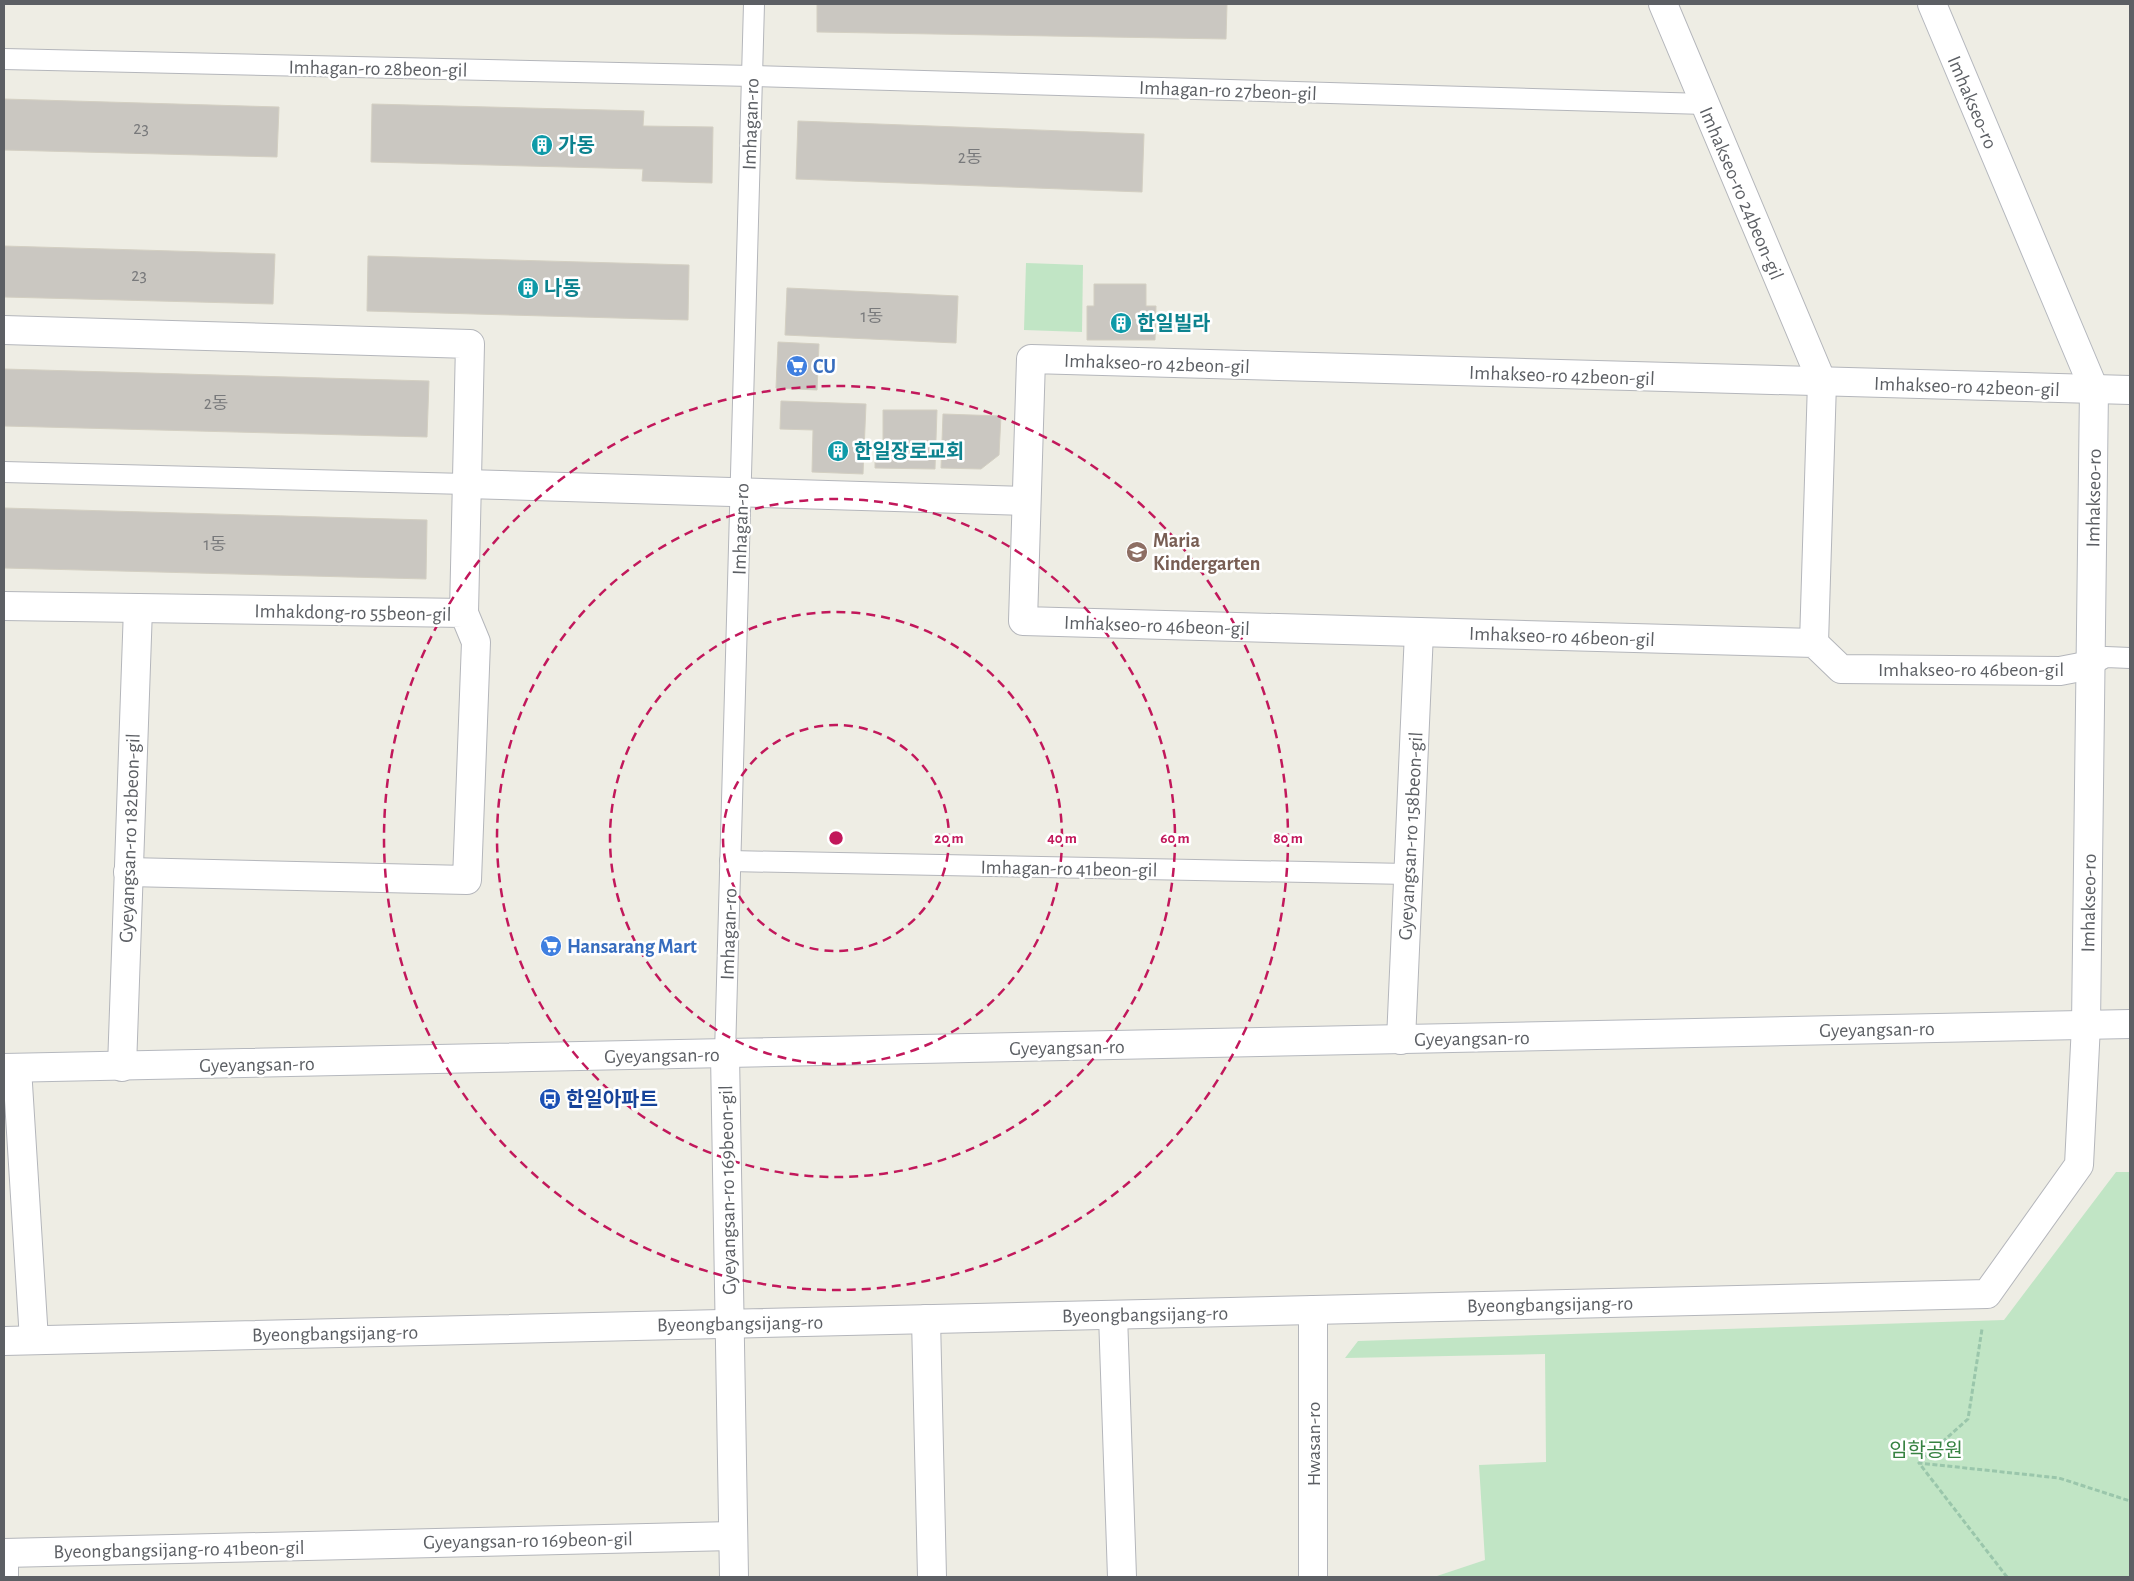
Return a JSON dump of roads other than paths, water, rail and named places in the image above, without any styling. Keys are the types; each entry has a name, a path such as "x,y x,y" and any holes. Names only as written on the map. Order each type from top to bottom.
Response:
{"street":[{"name":"Imhakseo-ro 24beon-gil","path":"1663,4 1822,382"},
{"name":"Imhakseo-ro","path":"1932,4 2094,389 2086,1025"},
{"path":"4,330 470,344 464,613"},
{"name":"Imhakseo-ro 42beon-gil","path":"1026,501 1031,359 2130,390"},
{"path":"1814,643 1822,382"},
{"path":"466,484 1026,501"},
{"name":"Imhakseo-ro 46beon-gil","path":"1026,501 1023,621 1814,643 1841,670 2060,671 2090,664"},
{"name":"Imhakdong-ro 55beon-gil","path":"4,606 464,613 476,642 468,880 128,872"},
{"name":"Gyeyangsan-ro 182beon-gil","path":"122,1067 138,608"},
{"name":"Gyeyangsan-ro 158beon-gil","path":"1401,1040 1419,632"},
{"name":"Gyeyangsan-ro","path":"10,1068 2130,1024"},
{"name":"Byeongbangsijang-ro","path":"4,1341 1987,1294 2079,1165 2086,1025"},
{"name":"Gyeyangsan-ro 169beon-gil","path":"725,1054 734,1577"},
{"path":"10,1068 34,1340"},
{"name":"Hwasan-ro","path":"1313,1310 1313,1577"},
{"path":"1113,1314 1122,1577"},
{"path":"926,1319 932,1577"},
{"name":"Gyeyangsan-ro 169beon-gil","path":"354,1544 733,1536"},
{"name":"Byeongbangsijang-ro 41beon-gil","path":"4,1553 354,1544"},
{"path":"4,1561 4,1577"}],"lane":[{"name":"Imhagan-ro","path":"725,1054 754,4"},
{"name":"Imhagan-ro 28beon-gil","path":"4,59 752,76"},
{"name":"Imhagan-ro 27beon-gil","path":"752,76 1705,104"},
{"path":"4,472 466,484"},
{"path":"2090,664 2106,657 2130,658"},
{"name":"Imhagan-ro 41beon-gil","path":"730,861 1408,874"}],"place":[{"name":"가동","path":"542,145"},
{"name":"나동","path":"528,288"},
{"name":"한일빌라","path":"1121,323"},
{"name":"CU","path":"797,366"},
{"name":"한일장로교회","path":"838,451"},
{"name":"Maria Kindergarten","path":"1137,552"},
{"name":"Hansarang Mart","path":"551,946"},
{"name":"한일아파트","path":"550,1099"}],"park label":[{"name":"임학공원","path":"1926,1450"}]}
